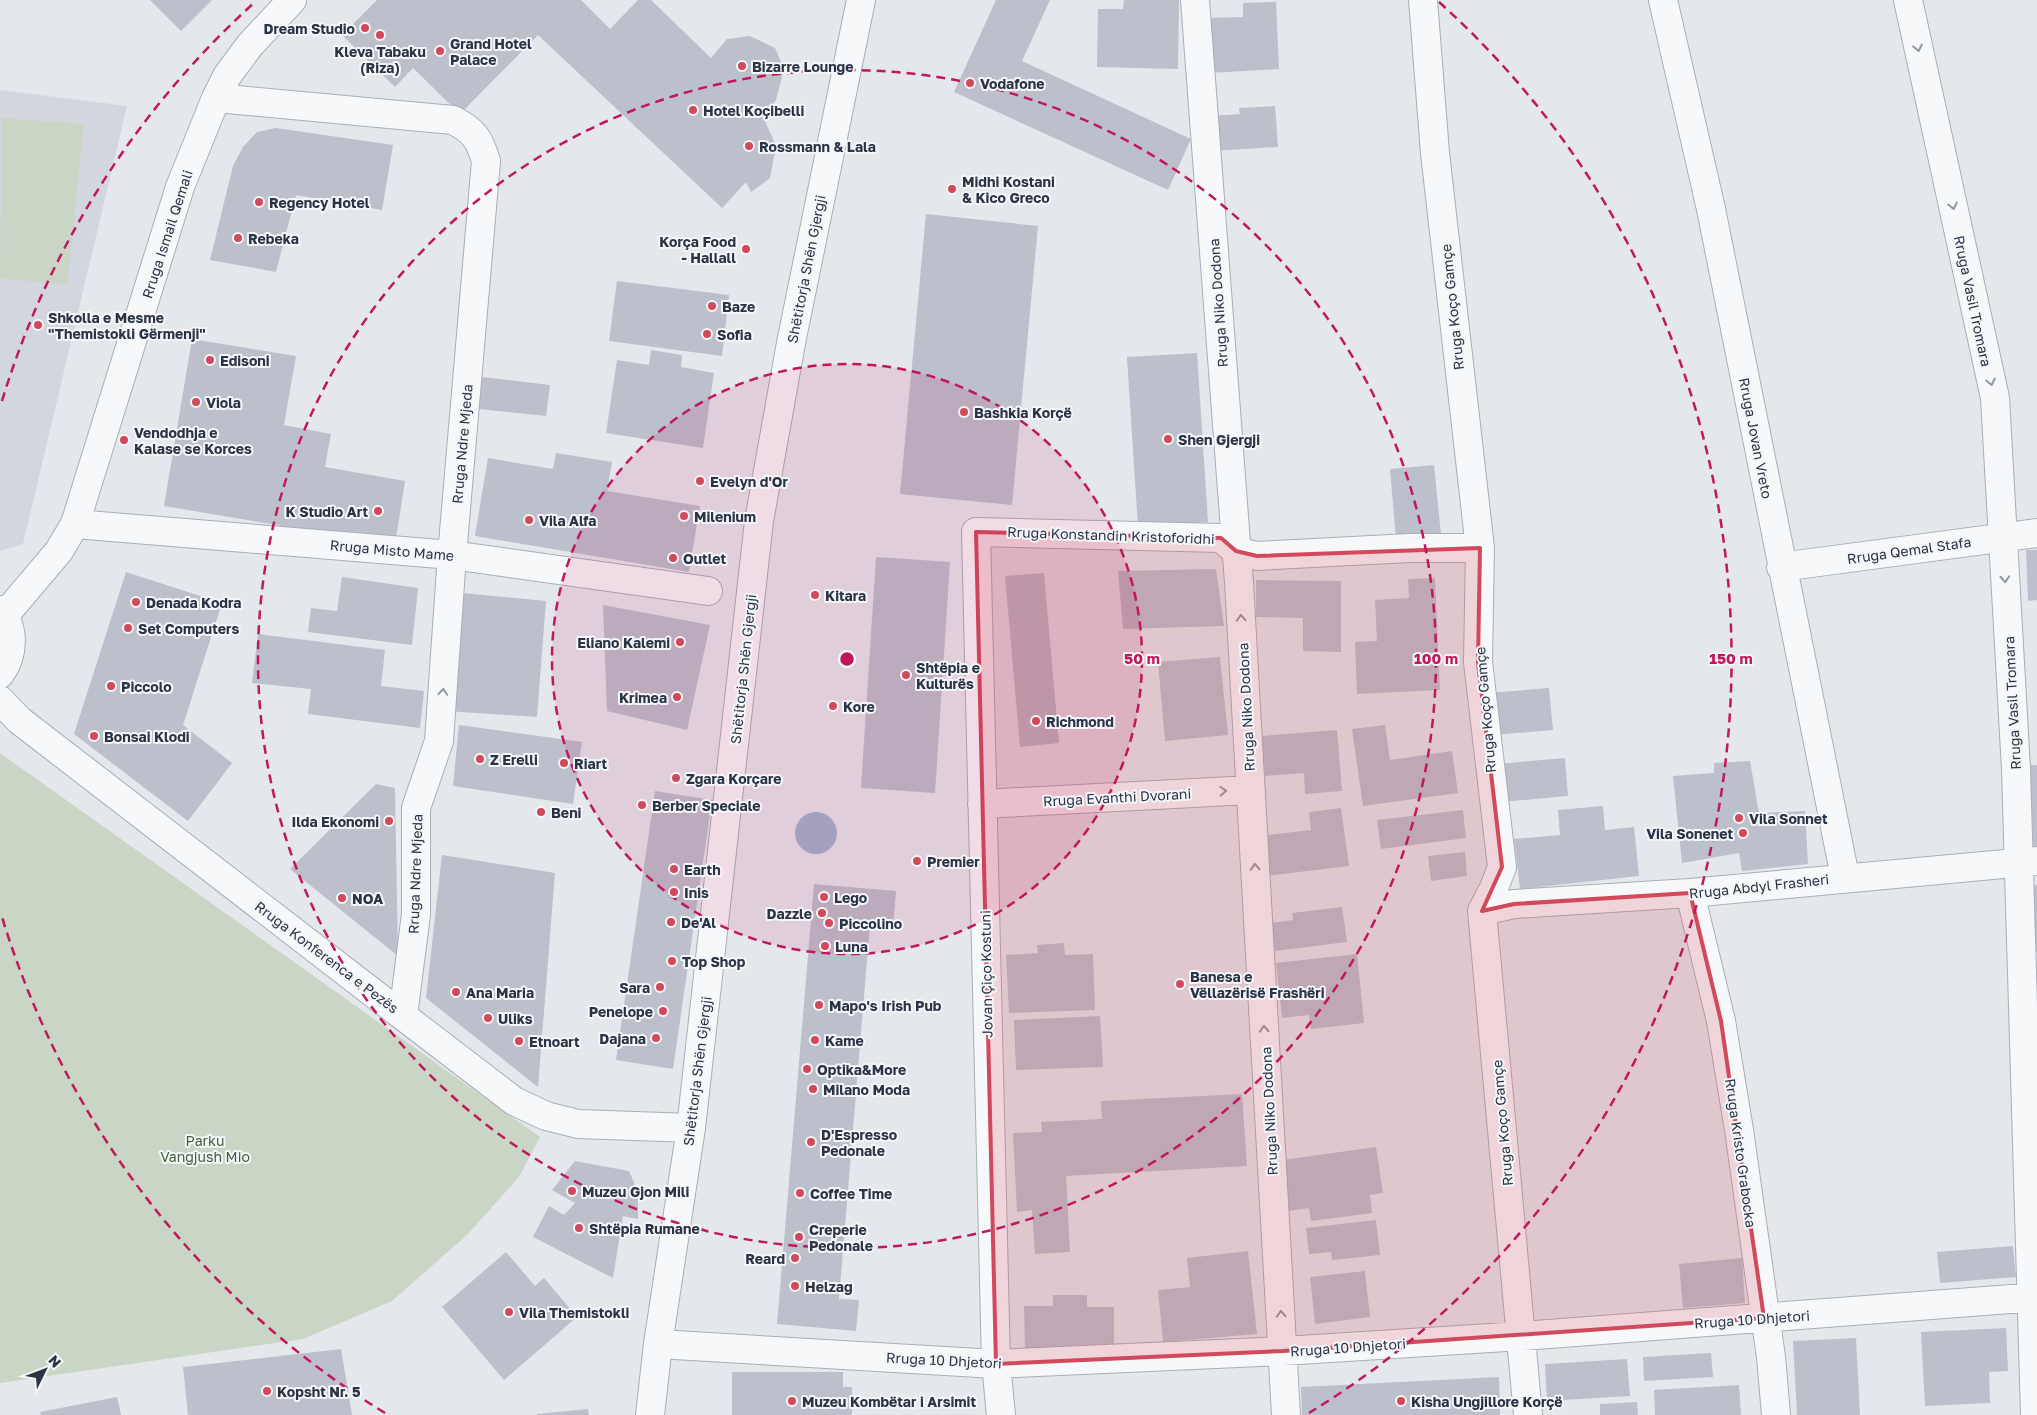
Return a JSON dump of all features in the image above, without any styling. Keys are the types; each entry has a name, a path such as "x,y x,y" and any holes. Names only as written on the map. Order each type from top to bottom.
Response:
{"street":[{"name":"Rruga Ismail Qemali","path":"2,612 59,551 74,524 180,187 216,98 227,76 250,45 292,0"},
{"name":"Shëtitorja Shën Gjergji","path":"650,1415 658,1344 691,1128 759,521 793,333 861,0"},
{"name":"Rruga Niko Dodona","path":"1194,0 1236,552 1286,1415"},
{"name":"Rruga Koço Gamçe","path":"1423,0 1435,153 1480,548 1478,662 1502,867 1482,911 1528,1415"},
{"name":"Rruga Jovan Vreto","path":"1664,0 1711,209 1781,567 1845,877"},
{"name":"Rruga Vasil Tromara","path":"1908,0 1994,398 2016,770 2028,862 2035,1415"},
{"name":"Rruga Ndre Mjeda","path":"216,98 453,120 470,129 480,143 486,162 452,554 439,741 416,808 416,914 403,1016"},
{"name":"Rruga Misto Mame","path":"74,524 452,554 708,591"},
{"name":"Rruga Konstandin Kristoforidhi","path":"976,532 1221,538 1236,552 1257,556 1410,548 1480,548"},
{"name":"Jovan Çiço Kostuni","path":"976,532 996,1364 1001,1415"},
{"name":"Rruga Qemal Stafa","path":"1781,567 2037,533"},
{"path":"0,674 7,661 11,642 2,612"},
{"name":"Rruga Konferenca e Pezës","path":"0,700 18,720 514,1101 546,1116 578,1124 691,1128"},
{"name":"Rruga Evanthi Dvorani","path":"982,804 1251,790"},
{"name":"Rruga Abdyl Frasheri","path":"1482,911 1514,904 1690,893 1845,877 2028,862"},
{"name":"Rruga Kristo Grabocka","path":"1690,893 1721,1021 1739,1130 1776,1415"},
{"name":"Rruga 10 Dhjetori","path":"658,1344 996,1364 1283,1351 1522,1336 2034,1298"},
{"name":"Shëtitorja Shën Gjergji","path":"658,1344 662,1415"}],"highlighted area":[{"path":"976,532 1221,538 1236,551 1257,556 1480,548 1478,662 1502,867 1482,911 1514,904 1690,893 1721,1021 1764,1318 1283,1351 996,1364"}],"shaded area":[{"name":"Shkolla e Mesme \"Themistokli Gërmenji\"","path":"0,90 127,106 23,544 0,551"}],"green space":[{"path":"2,118 84,124 67,285 0,278"},
{"name":"Parku Vangjush Mio","path":"0,753 540,1137 519,1177 468,1234 392,1301 303,1339 0,1383"}],"water":[{"path":"820,812 828,815 834,821 837,833 834,845 828,851 812,854 804,851 798,845 795,829 798,821 804,815"}],"building":[{"path":"150,0 212,0 181,31"},
{"path":"377,0 581,0 610,29 638,0 651,0 711,58 727,39 750,36 775,48 784,69 776,100 764,119 776,146 770,178 751,192 746,182 722,208 538,35 460,114 413,68 395,87 342,35"},
{"path":"996,0 1050,0 1022,61 1191,139 1168,190 954,92"},
{"path":"1124,0 1179,0 1178,69 1097,67 1098,9 1123,9"},
{"path":"1276,2 1279,69 1209,73 1205,18 1243,17 1243,3"},
{"path":"1275,106 1278,147 1213,151 1211,116 1240,114 1239,108"},
{"name":"Regency Hotel","path":"276,128 393,145 382,210 296,195 276,272 210,260 233,166 243,147 257,132"},
{"name":"Bashkia Korçë","path":"926,214 1038,226 1012,505 900,494"},
{"path":"617,281 729,295 722,356 609,341"},
{"path":"192,339 296,356 284,425 331,434 325,467 405,481 395,545 164,506"},
{"path":"651,350 682,355 681,367 714,373 703,448 606,433 617,360 649,365"},
{"name":"Shen Gjergji","path":"1197,353 1208,522 1138,527 1127,357"},
{"path":"482,377 550,385 546,416 479,409"},
{"path":"556,453 612,462 607,491 700,506 689,572 475,536 488,458 553,469"},
{"path":"1434,465 1441,535 1396,539 1390,469"},
{"path":"2026,550 2037,550 2037,600 2028,601"},
{"name":"Shtëpia e Kulturës","path":"876,557 950,562 935,793 861,788"},
{"path":"1216,569 1224,626 1123,629 1118,571"},
{"path":"126,572 222,603 183,725 232,763 188,821 74,734"},
{"path":"1044,573 1059,743 1020,747 1005,576"},
{"path":"342,577 418,588 412,645 308,632 311,608 337,611"},
{"path":"1435,578 1440,690 1357,694 1355,642 1377,641 1375,600 1409,598 1408,579"},
{"path":"1256,580 1341,581 1341,652 1303,651 1303,618 1256,617"},
{"path":"452,592 546,601 537,717 446,711"},
{"path":"603,605 710,625 687,730 607,711"},
{"path":"258,634 385,650 381,686 424,691 420,728 308,714 311,689 252,683"},
{"path":"1220,657 1228,735 1165,741 1158,662"},
{"path":"1549,688 1553,730 1493,735 1489,693"},
{"path":"459,725 582,742 573,804 453,786"},
{"path":"1385,725 1390,760 1452,751 1458,793 1363,806 1352,729"},
{"path":"1337,730 1342,791 1305,794 1304,773 1265,776 1262,736"},
{"path":"1565,758 1568,796 1500,802 1496,764"},
{"name":"Vila Sonenet","path":"1750,761 1759,813 1805,811 1808,864 1742,871 1739,853 1682,863 1673,776 1714,773 1714,763"},
{"path":"2029,765 2037,765 2037,851 2034,852"},
{"path":"376,784 395,788 398,956 290,869"},
{"path":"655,791 712,800 673,1069 616,1060"},
{"path":"1603,806 1605,830 1634,827 1639,876 1520,889 1514,839 1560,835 1558,810"},
{"path":"1341,808 1349,866 1265,876 1260,836 1311,830 1309,812"},
{"path":"1463,810 1466,838 1381,849 1377,820"},
{"path":"1465,852 1467,876 1431,881 1428,856"},
{"path":"442,855 555,873 538,1087 426,998"},
{"path":"814,884 896,891 893,927 870,924 839,1299 859,1300 856,1331 777,1324"},
{"path":"2032,885 2037,885 2037,952 2035,952"},
{"path":"1342,907 1347,942 1275,951 1271,923 1293,920 1292,913"},
{"path":"1064,943 1065,955 1093,954 1095,1010 1009,1013 1006,955 1038,953 1037,945"},
{"path":"1357,954 1364,1023 1311,1029 1309,1015 1282,1018 1276,963"},
{"path":"1100,1016 1103,1067 1016,1070 1014,1020"},
{"path":"1242,1094 1247,1166 1066,1176 1070,1252 1035,1254 1032,1210 1017,1212 1013,1133 1042,1132 1041,1122 1102,1119 1101,1101"},
{"path":"1376,1147 1383,1193 1370,1195 1372,1213 1311,1221 1309,1208 1289,1211 1282,1160"},
{"name":"Shtëpia Rumane","path":"575,1161 629,1171 638,1192 638,1219 623,1216 613,1278 533,1237 549,1206 564,1215 575,1203 552,1190"},
{"path":"1376,1220 1380,1255 1332,1260 1331,1252 1309,1254 1306,1228"},
{"path":"2013,1246 2016,1277 1940,1283 1937,1252"},
{"path":"1248,1251 1257,1334 1163,1342 1158,1290 1190,1287 1187,1258"},
{"name":"Vila Themistokli","path":"506,1252 535,1286 544,1278 577,1317 504,1380 442,1307"},
{"path":"1742,1258 1745,1303 1683,1308 1679,1264"},
{"path":"1365,1271 1370,1317 1315,1324 1310,1277"},
{"path":"1053,1295 1087,1295 1087,1307 1114,1307 1114,1349 1025,1350 1024,1306 1053,1306"},
{"path":"2006,1328 2008,1371 1989,1372 1990,1403 1925,1406 1921,1332"},
{"path":"1856,1338 1860,1415 1797,1415 1793,1341"},
{"name":"Kopsht Nr. 5","path":"341,1349 352,1415 188,1415 183,1367"},
{"path":"1711,1353 1713,1377 1644,1381 1643,1357"},
{"path":"1627,1359 1630,1396 1547,1401 1545,1364"},
{"name":"Muzeu Kombëtar i Arsimit","path":"732,1372 843,1372 843,1387 852,1387 852,1415 732,1415"},
{"name":"Kisha Ungjillore Korçë","path":"1499,1377 1500,1415 1302,1415 1301,1387"},
{"path":"1739,1385 1741,1415 1655,1415 1654,1390"},
{"path":"117,1397 121,1415 41,1415 40,1412"},
{"path":"1637,1402 1638,1415 1600,1415 1600,1404"},
{"path":"588,1409 589,1415 537,1415 537,1414"}],"place":[{"name":"Dream Studio","path":"365,28"},
{"name":"Kleva Tabaku (Riza)","path":"380,35"},
{"name":"Grand Hotel Palace","path":"440,51"},
{"name":"Bizarre Lounge","path":"742,66"},
{"name":"Vodafone","path":"970,83"},
{"name":"Hotel Koçibelli","path":"693,110"},
{"name":"Rossmann & Lala","path":"749,146"},
{"name":"Midhi Kostani & Kico Greco","path":"952,189"},
{"name":"Regency Hotel","path":"259,202"},
{"name":"Rebeka","path":"238,238"},
{"name":"Korça Food - Hallall","path":"746,249"},
{"name":"Baze","path":"712,306"},
{"name":"Shkolla e Mesme \"Themistokli Gërmenji\"","path":"38,325"},
{"name":"Sofia","path":"707,334"},
{"name":"Edisoni","path":"210,360"},
{"name":"Viola","path":"196,402"},
{"name":"Bashkia Korçë","path":"964,412"},
{"name":"Shen Gjergji","path":"1168,439"},
{"name":"Vendodhja e Kalase se Korces","path":"124,440"},
{"name":"Evelyn d'Or","path":"700,481"},
{"name":"K Studio Art","path":"378,511"},
{"name":"Milenium","path":"684,516"},
{"name":"Vila Alfa","path":"529,520"},
{"name":"Outlet","path":"673,558"},
{"name":"Kitara","path":"815,595"},
{"name":"Denada Kodra","path":"136,602"},
{"name":"Set Computers","path":"128,628"},
{"name":"Eliano Kalemi","path":"680,642"},
{"name":"Shtëpia e Kulturës","path":"906,675"},
{"name":"Piccolo","path":"111,686"},
{"name":"Krimea","path":"677,697"},
{"name":"Kore","path":"833,706"},
{"name":"Richmond","path":"1036,721"},
{"name":"Bonsai Klodi","path":"94,736"},
{"name":"Z Erelli","path":"480,759"},
{"name":"Riart","path":"564,763"},
{"name":"Zgara Korçare","path":"676,778"},
{"name":"Berber Speciale","path":"642,805"},
{"name":"Beni","path":"541,812"},
{"name":"Vila Sonnet","path":"1739,818"},
{"name":"Ilda Ekonomi","path":"389,821"},
{"name":"Vila Sonenet","path":"1743,833"},
{"name":"Premier","path":"917,861"},
{"name":"Earth","path":"674,869"},
{"name":"Inis","path":"674,892"},
{"name":"Lego","path":"824,897"},
{"name":"NOA","path":"342,898"},
{"name":"Dazzle","path":"822,913"},
{"name":"De'Al","path":"671,922"},
{"name":"Piccolino","path":"829,923"},
{"name":"Luna","path":"825,946"},
{"name":"Top Shop","path":"672,961"},
{"name":"Banesa e Vëllazërisë Frashëri","path":"1180,984"},
{"name":"Sara","path":"660,987"},
{"name":"Ana Maria","path":"456,992"},
{"name":"Mapo's Irish Pub","path":"819,1005"},
{"name":"Penelope","path":"663,1011"},
{"name":"Uliks","path":"488,1018"},
{"name":"Dajana","path":"656,1038"},
{"name":"Kame","path":"815,1040"},
{"name":"Etnoart","path":"519,1041"},
{"name":"Optika&More","path":"807,1069"},
{"name":"Milano Moda","path":"813,1089"},
{"name":"D'Espresso Pedonale","path":"811,1142"},
{"name":"Muzeu Gjon Mili","path":"572,1191"},
{"name":"Coffee Time","path":"800,1193"},
{"name":"Shtëpia Rumane","path":"579,1228"},
{"name":"Creperie Pedonale","path":"799,1237"},
{"name":"Reard","path":"795,1258"},
{"name":"Helzag","path":"795,1286"},
{"name":"Vila Themistokli","path":"509,1312"},
{"name":"Kopsht Nr. 5","path":"267,1391"},
{"name":"Muzeu Kombëtar i Arsimit","path":"792,1401"},
{"name":"Kisha Ungjillore Korçë","path":"1401,1401"}]}
